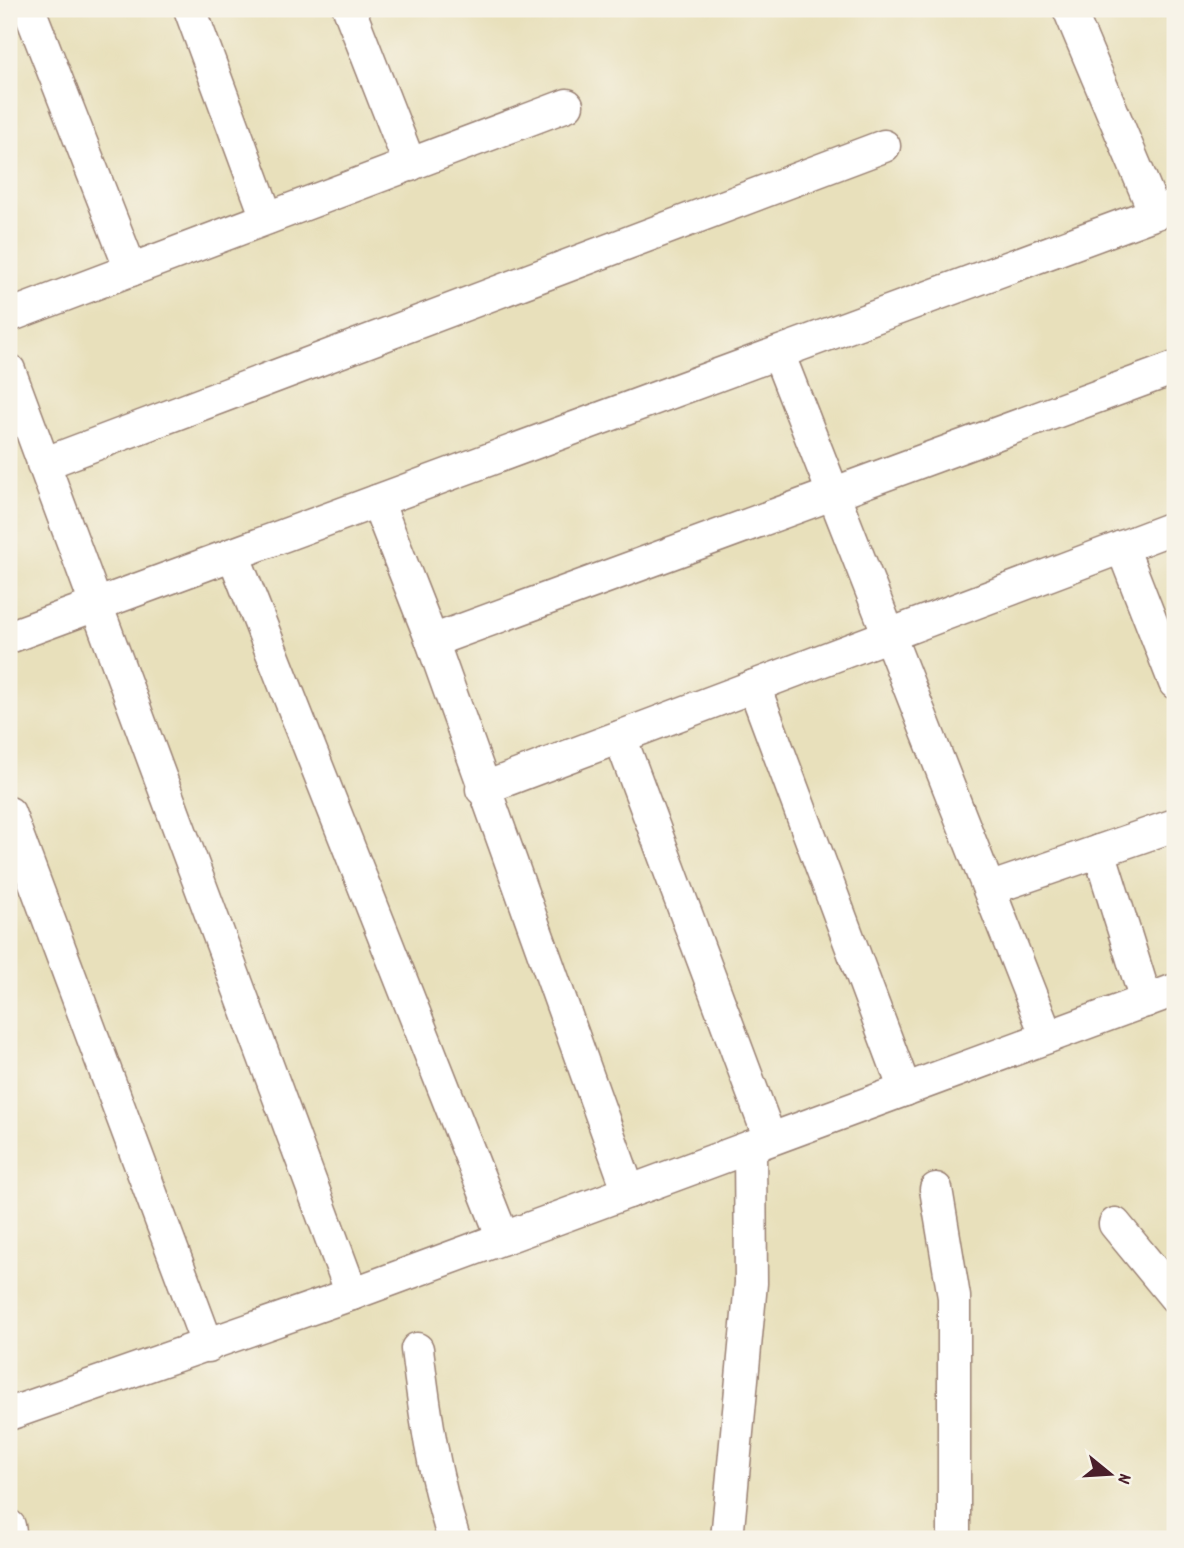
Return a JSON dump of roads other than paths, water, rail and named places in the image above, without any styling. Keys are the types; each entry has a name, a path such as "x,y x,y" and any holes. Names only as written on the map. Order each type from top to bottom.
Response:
{"street":[{"path":"29,9 131,270"},
{"path":"190,9 267,218"},
{"path":"349,9 410,165"},
{"path":"9,637 1165,210 1069,9"},
{"path":"9,316 567,105"},
{"path":"43,464 884,146"},
{"path":"778,353 1047,1037"},
{"path":"432,641 1175,368"},
{"path":"9,370 352,1294"},
{"path":"377,501 432,641 482,789 629,1192"},
{"path":"482,789 1175,527"},
{"path":"1122,547 1175,682"},
{"path":"233,554 503,1238"},
{"path":"754,686 905,1090"},
{"path":"620,737 760,1143 751,1283 727,1539"},
{"path":"9,813 208,1346"},
{"path":"989,889 1175,825"},
{"path":"1099,851 1146,1000"},
{"path":"9,1414 352,1294 1175,990"},
{"path":"936,1189 954,1297 954,1539"},
{"path":"1115,1224 1175,1297"},
{"path":"417,1349 429,1441 440,1495 454,1539"},
{"path":"9,1525 11,1539"}]}
